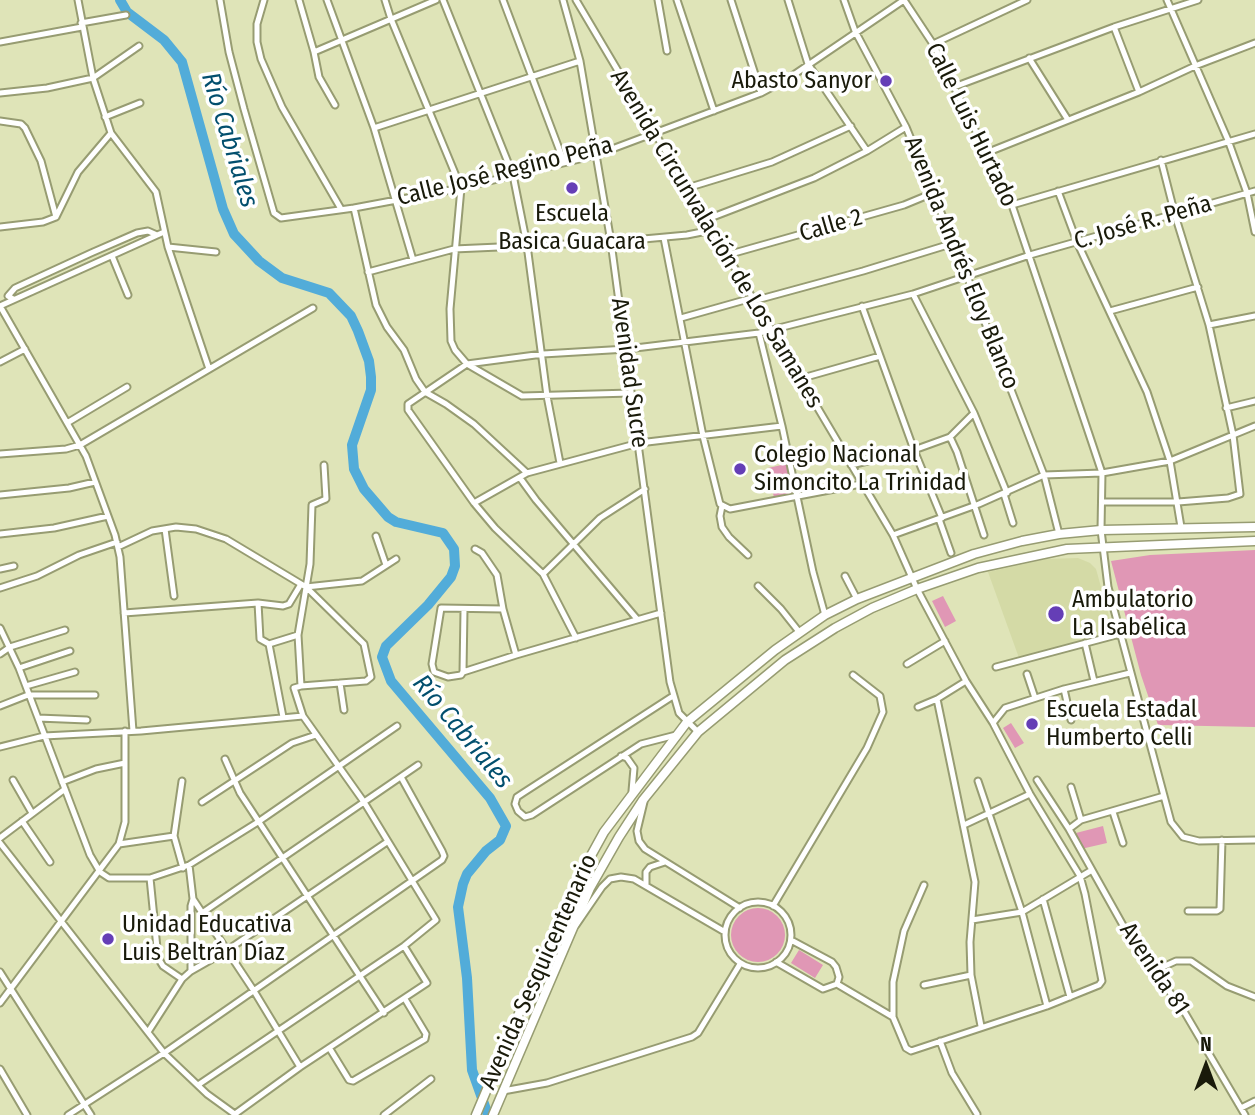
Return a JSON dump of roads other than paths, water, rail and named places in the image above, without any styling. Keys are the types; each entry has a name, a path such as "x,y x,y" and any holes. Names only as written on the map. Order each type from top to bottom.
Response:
{"main road":[{"name":"Avenida Sesquicentenario","path":"476,1115 576,883 604,832 687,722 723,690 825,615 912,576 974,554 1059,534 1181,527 1255,527"},
{"name":"Avenida Sesquicentenario","path":"493,1115 590,888 619,837 646,797 698,732 785,660 872,608 978,568 1067,549 1255,541"}],"street":[{"path":"78,0 93,78 105,117 111,133 156,192 168,247 209,369"},
{"name":"Calle José Regino Peña","path":"220,0 229,52 244,109 274,214 281,218 355,208 461,188 596,155 761,93 789,78 904,0"},
{"path":"264,0 257,24 261,59 282,107 341,209"},
{"path":"299,0 319,77 335,105"},
{"path":"327,0 374,128 413,260"},
{"path":"385,0 461,188 450,309 451,341 455,350 467,364 522,396 631,393"},
{"path":"314,52 436,0"},
{"path":"443,0 513,175 527,245 547,396 561,463"},
{"path":"503,0 564,162"},
{"path":"565,3 577,0"},
{"name":"Avenida Circunvalación de Los Samanes","path":"577,0 652,132 893,535 917,589 966,681 993,723 1030,794 1080,876 1102,981 1099,985 1070,997"},
{"path":"659,0 667,51"},
{"path":"677,0 715,111"},
{"path":"731,0 761,93"},
{"path":"788,0 808,64 867,151"},
{"name":"Avenida Andrés Eloy Blanco","path":"844,0 855,32 906,127 954,243 1044,475 1059,534"},
{"name":"Calle Luis Hurtado","path":"904,0 933,44 1012,205 1102,473 1101,530 1108,587 1171,822 1183,837 1199,841 1222,840"},
{"path":"933,44 1027,0"},
{"path":"1167,0 1228,140 1247,193 1255,232"},
{"path":"954,87 1114,27 1198,0"},
{"name":"Avenidad Sucre","path":"565,3 580,61 611,242 673,695 679,713 698,732"},
{"path":"0,42 126,15"},
{"path":"1114,27 1139,92"},
{"path":"986,153 1139,92 1195,66 1255,44"},
{"path":"0,93 47,88 93,78 139,46"},
{"path":"1029,58 1068,120"},
{"path":"374,128 580,61"},
{"path":"105,117 140,103"},
{"path":"0,121 14,122 26,128 41,161 56,217"},
{"path":"687,188 772,162 851,126"},
{"path":"705,220 814,178 906,127"},
{"path":"1,225 43,222 56,217 78,172 111,133"},
{"path":"1012,205 1255,134"},
{"path":"1102,502 1178,502 1228,498 1240,494 1233,435 1209,325 1161,160"},
{"path":"1058,191 1077,242 1147,392 1170,461 1181,527"},
{"name":"C. José R. Peña","path":"467,364 543,354 685,343 759,333 913,294 1030,255 1255,191"},
{"name":"Calle 2","path":"727,255 904,205 933,193"},
{"path":"355,208 376,305 387,327 404,350 425,392 474,424 527,473"},
{"path":"368,272 454,249 611,242 712,230"},
{"path":"13,299 8,296 15,288 91,253 137,233 148,231 157,235"},
{"path":"0,1003 119,844 125,822 125,763 129,731 124,612 117,544 80,445 0,306 164,232"},
{"path":"664,237 703,436 722,506 720,516 729,537 748,555"},
{"path":"681,318 863,271 954,243"},
{"path":"168,247 216,252"},
{"path":"112,256 128,295"},
{"path":"1110,311 1198,287"},
{"path":"913,294 974,413 1005,493 1013,523"},
{"path":"862,306 951,553"},
{"path":"0,454 65,449 80,445 313,309"},
{"path":"1209,325 1255,316"},
{"path":"759,333 825,615"},
{"path":"0,362 25,349"},
{"path":"799,379 880,356"},
{"path":"467,364 408,404 408,410 474,503 543,574 576,638"},
{"path":"67,423 127,387"},
{"path":"1226,408 1255,401"},
{"path":"851,465 914,450 950,437 974,413"},
{"path":"474,503 527,473 639,443 782,426"},
{"path":"893,535 974,506 1044,475 1102,473 1170,461 1255,426"},
{"path":"950,437 984,535"},
{"path":"198,1085 404,946 436,920 364,802 303,716 297,687 298,635 303,586 310,564 312,505 326,499 324,464"},
{"path":"520,478 637,619"},
{"path":"0,495 69,488 95,482"},
{"path":"722,506 730,509 861,484"},
{"path":"543,574 610,510 645,489"},
{"path":"0,534 54,528 108,516"},
{"path":"165,528 174,596"},
{"path":"0,588 37,576 79,555 165,528 197,530 226,539 303,586 364,644 368,655 370,679 278,689"},
{"path":"376,536 386,565"},
{"path":"475,549 482,553 497,575 516,655"},
{"path":"124,612 258,603 286,605 303,586 362,581 397,559"},
{"path":"0,569 14,566"},
{"path":"845,576 857,599"},
{"path":"758,586 781,608 800,633"},
{"path":"258,603 260,639 269,644 298,635"},
{"path":"503,609 441,608 432,664 434,671 448,677 461,675 463,672 516,655 661,613"},
{"path":"463,672 464,610"},
{"path":"0,628 19,668 90,855 100,872 109,878 150,878 186,866 258,822 397,726"},
{"path":"0,654 10,647 65,630"},
{"path":"996,667 1120,634"},
{"path":"908,664 945,641"},
{"path":"1085,643 1094,681"},
{"path":"269,644 283,717"},
{"path":"19,668 70,651"},
{"path":"26,686 75,672"},
{"path":"993,723 1002,709 1064,689 1130,673"},
{"path":"1027,674 1035,698"},
{"path":"773,906 867,748 883,712 880,696 853,675"},
{"path":"918,707 966,681"},
{"path":"340,683 344,710"},
{"path":"1064,689 1071,720"},
{"path":"0,706 28,695 95,695"},
{"path":"673,695 517,797 515,804 525,817 532,815 641,744 677,734"},
{"path":"937,699 975,881 970,942 971,975 981,1026"},
{"path":"0,747 44,736 303,716"},
{"path":"38,718 87,720"},
{"path":"202,802 292,743 316,735"},
{"path":"621,756 627,758 634,768 632,793"},
{"path":"225,759 234,783 258,822 384,1013"},
{"path":"62,782 96,769 125,763"},
{"path":"202,913 418,765"},
{"path":"68,1115 164,1053 442,860 444,856 401,777"},
{"path":"13,780 32,813"},
{"path":"182,780 174,836 186,866 193,899 300,1067"},
{"name":"Avenida 81","path":"1037,780 1069,829 1129,936 1185,1013 1245,1115"},
{"path":"978,781 1022,912 1047,1006"},
{"path":"1071,787 1081,820"},
{"path":"0,838 65,789"},
{"path":"964,825 1030,794"},
{"path":"1069,829 1081,820 1164,796"},
{"path":"646,797 637,831 639,841 645,849 740,908"},
{"path":"1113,812 1123,843"},
{"path":"22,821 50,862"},
{"path":"119,844 174,836"},
{"path":"1188,911 1220,909 1222,840 1255,840"},
{"path":"148,1032 182,979 191,971 226,951 387,842"},
{"path":"0,844 164,1053 235,1115 300,1067 405,999 428,981 404,946"},
{"path":"646,886 646,872 650,867 665,862"},
{"path":"972,920 1022,912 1093,870"},
{"path":"572,930 582,920 602,887 610,879 621,877 634,879 725,932"},
{"path":"150,878 159,958 163,966 182,979"},
{"path":"924,885 904,931 893,982 893,1017 905,1048 911,1051 1070,997 1043,900"},
{"path":"191,971 193,899"},
{"path":"758,902 773,906 786,918 790,929 788,950 776,962 761,968 740,964 732,957 727,947 725,932 730,916 740,908 758,902"},
{"path":"791,940 832,962 839,976 837,984"},
{"path":"1154,971 1176,961 1191,961 1227,986 1255,997"},
{"path":"776,962 823,989 837,984"},
{"path":"503,1091 547,1083 692,1037 698,1033 740,964"},
{"path":"0,972 91,1115"},
{"path":"924,985 971,975"},
{"path":"837,984 893,1017"},
{"path":"330,1049 349,1080 353,1081 425,1039 426,1034 405,999"},
{"path":"940,1041 952,1073 977,1114"},
{"path":"0,1069 27,1115"},
{"path":"384,1115 431,1079"},
{"path":"1241,1108 1255,1101"}],"waterway":[{"name":"Río Cabriales","path":"120,0 127,12 164,40 182,62 223,209 234,234 259,261 282,278 329,293 351,316 369,361 371,377 371,390 352,445 354,469 364,489 388,517 396,522 443,533 454,549 455,566 451,577 428,605 386,646 382,657 391,681 490,798 506,826 500,840 486,851 467,874 458,907 467,978 472,1070 488,1115"}],"place":[{"name":"Abasto Sanyor","path":"886,81"},
{"name":"Escuela Basica Guacara","path":"572,188"},
{"name":"Colegio Nacional Simoncito La Trinidad","path":"740,469"},
{"name":"Ambulatorio La Isabélica","path":"1056,614"},
{"name":"Escuela Estadal Humberto Celli","path":"1032,724"},
{"name":"Unidad Educativa Luis Beltrán Díaz","path":"108,939"}]}
